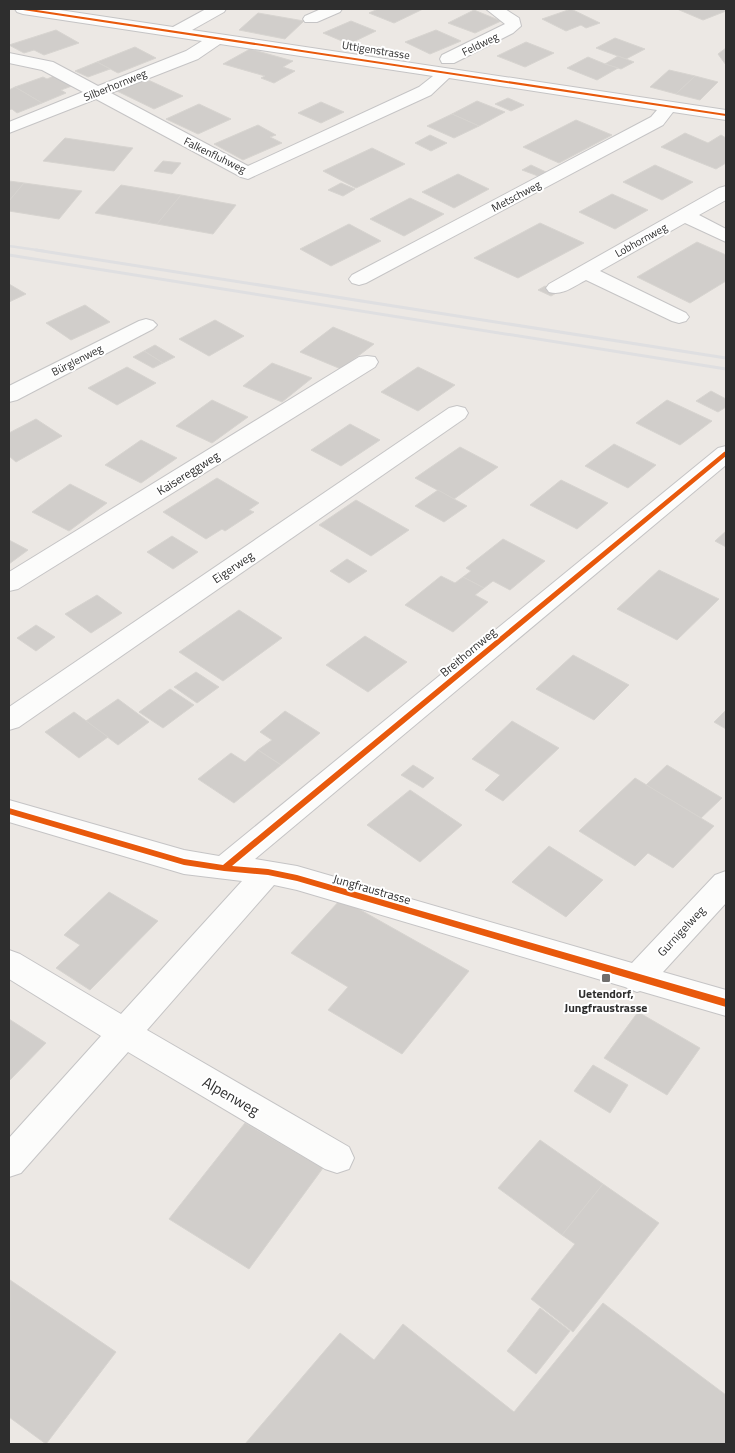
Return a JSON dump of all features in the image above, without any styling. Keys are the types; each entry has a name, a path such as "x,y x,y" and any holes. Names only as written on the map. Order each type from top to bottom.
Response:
{"street":[{"name":"Uttigenstrasse","path":"22,9 218,38 447,66 726,115"},
{"path":"311,19 334,9"},
{"name":"Feldweg","path":"447,66 513,26 513,21 508,16 494,9"},
{"path":"175,32 212,10"},
{"name":"Silberhornweg","path":"9,128 192,55 218,38"},
{"name":"Falkenfluhweg","path":"9,58 47,66 248,173 425,91 437,82 447,66"},
{"name":"Metschweg","path":"359,279 658,121 669,106"},
{"name":"Lobhornweg","path":"556,288 726,192"},
{"path":"685,216 726,236"},
{"path":"586,272 679,317"},
{"name":"Bürglenweg","path":"9,395 146,325"},
{"name":"Kaisereggweg","path":"9,583 367,362"},
{"name":"Eigerweg","path":"9,720 456,413"},
{"name":"Breithornweg","path":"224,868 726,453"},
{"name":"Jungfraustrasse","path":"9,812 184,862 268,872 297,878 637,979 726,1003"},
{"path":"9,1162 268,872"},
{"name":"Gurnigelweg","path":"637,979 726,883"},
{"name":"Alpenweg","path":"9,963 337,1158"}],"building":[{"path":"378,9 423,9 394,23 369,13"},
{"path":"571,9 600,23 586,28 581,25 566,31 542,19"},
{"path":"677,9 726,9 726,11 703,20"},
{"path":"474,10 501,21 475,33 448,23"},
{"path":"258,13 304,21 285,39 239,30"},
{"path":"351,21 376,31 349,44 323,33"},
{"path":"56,30 79,43 44,55 34,50 24,53 9,45"},
{"path":"436,30 461,41 430,54 405,42"},
{"path":"615,38 645,49 626,59 596,48"},
{"path":"526,42 554,53 525,67 497,56"},
{"path":"135,47 156,58 118,73 97,62"},
{"path":"726,48 726,65 718,54"},
{"path":"250,49 293,61 283,67 295,71 274,83 261,78 265,76 223,64"},
{"path":"618,56 634,62 621,69 605,64"},
{"path":"588,57 618,68 597,80 567,68"},
{"path":"97,62 110,69 88,77 75,71"},
{"path":"669,70 695,76 676,94 650,87"},
{"path":"54,76 72,86 61,90 66,93 42,103 15,87 43,77 47,79"},
{"path":"695,76 718,82 700,100 676,94"},
{"path":"146,79 183,96 154,109 117,91"},
{"path":"15,87 42,103 17,113 12,109 9,110 9,90"},
{"path":"508,98 524,105 511,111 495,104"},
{"path":"477,101 505,112 479,126 452,114"},
{"path":"321,102 344,112 321,123 298,113"},
{"path":"199,104 231,119 198,134 166,119"},
{"path":"452,114 479,126 454,138 427,126"},
{"path":"576,120 612,135 559,163 523,147"},
{"path":"258,125 276,135 270,137 282,143 243,160 214,144"},
{"path":"685,133 708,143 721,135 726,138 726,163 716,169 661,147"},
{"path":"430,135 447,143 431,151 415,143"},
{"path":"65,138 133,148 114,171 43,161"},
{"path":"372,148 405,164 356,188 323,171"},
{"path":"163,161 181,163 172,174 154,171"},
{"path":"531,165 546,172 538,176 522,170"},
{"path":"655,165 693,182 662,200 623,182"},
{"path":"458,174 489,189 454,208 422,192"},
{"path":"9,181 24,183 9,201"},
{"path":"24,183 82,191 59,219 9,211 9,201"},
{"path":"341,183 355,189 343,196 328,190"},
{"path":"121,185 181,195 157,224 95,213"},
{"path":"612,194 648,210 615,229 579,212"},
{"path":"181,195 236,205 213,234 157,224"},
{"path":"410,198 444,214 404,236 370,219"},
{"path":"540,223 584,243 518,278 474,258"},
{"path":"349,224 381,241 331,266 300,249"},
{"path":"697,242 726,255 726,281 690,303 637,277"},
{"path":"9,284 26,294 9,302"},
{"path":"545,286 558,292 551,296 538,290"},
{"path":"85,305 110,322 71,340 46,323"},
{"path":"215,320 244,336 209,356 179,339"},
{"path":"333,327 374,344 341,369 300,352"},
{"path":"155,345 175,357 163,363 144,351"},
{"path":"144,351 163,363 153,368 133,357"},
{"path":"272,363 312,378 282,402 243,386"},
{"path":"127,367 156,383 117,405 88,388"},
{"path":"418,367 455,385 418,411 381,392"},
{"path":"711,391 726,399 726,407 718,412 696,401"},
{"path":"212,400 248,417 212,443 176,426"},
{"path":"667,400 712,421 680,445 636,423"},
{"path":"36,419 62,436 16,462 9,456 9,433"},
{"path":"350,424 380,440 341,466 311,450"},
{"path":"141,440 177,458 141,483 105,465"},
{"path":"614,444 656,465 628,488 585,466"},
{"path":"460,447 498,467 454,499 415,478"},
{"path":"217,478 259,503 249,510 254,512 225,531 222,529 206,539 163,512"},
{"path":"561,480 608,503 577,529 530,505"},
{"path":"70,484 107,503 69,531 32,512"},
{"path":"438,490 467,506 444,522 415,506"},
{"path":"356,500 409,530 371,556 319,525"},
{"path":"726,531 726,547 715,541"},
{"path":"172,536 198,552 173,569 147,552"},
{"path":"503,539 545,561 510,590 493,581 484,588 463,577 471,571 466,568"},
{"path":"9,540 28,550 9,564"},
{"path":"347,559 367,571 349,583 330,571"},
{"path":"659,570 719,599 677,640 617,609"},
{"path":"441,576 455,583 463,577 484,588 475,595 488,602 453,632 405,605"},
{"path":"97,595 122,613 91,633 65,614"},
{"path":"239,610 282,638 223,681 179,652"},
{"path":"36,625 55,637 36,651 17,638"},
{"path":"365,636 407,662 368,692 326,665"},
{"path":"573,655 629,685 594,720 536,689"},
{"path":"196,672 219,687 197,703 174,687"},
{"path":"170,689 194,705 163,728 139,712"},
{"path":"118,699 149,722 118,745 86,721"},
{"path":"726,710 726,729 714,722"},
{"path":"285,711 320,733 281,765 258,750 272,740 260,732"},
{"path":"74,712 108,737 79,758 45,732"},
{"path":"512,721 559,748 503,801 485,790 500,775 472,759"},
{"path":"258,750 281,765 234,803 198,779 231,753 245,762"},
{"path":"413,765 434,778 423,788 401,775"},
{"path":"667,765 722,798 701,818 646,785"},
{"path":"635,778 714,826 673,868 648,853 635,866 579,831"},
{"path":"410,790 462,825 420,862 367,825"},
{"path":"549,846 603,880 566,917 512,882"},
{"path":"109,892 158,921 90,990 56,968 80,945 64,935"},
{"path":"341,899 469,971 402,1054 328,1010 348,987 291,953"},
{"path":"638,1012 700,1048 667,1095 604,1058"},
{"path":"9,1019 46,1043 9,1081"},
{"path":"593,1065 628,1085 610,1113 574,1091"},
{"path":"245,1123 323,1168 249,1269 169,1219"},
{"path":"540,1140 603,1184 562,1235 498,1188"},
{"path":"603,1184 659,1223 573,1332 531,1299 575,1244 562,1235"},
{"path":"10,1280 116,1352 46,1444 9,1417"},
{"path":"603,1303 726,1395 726,1444 245,1444 340,1333 374,1360 403,1324 514,1412"},
{"path":"540,1308 570,1331 536,1374 507,1351"}],"railway":[{"path":"9,246 44,251"},
{"path":"36,250 726,358"},
{"path":"9,255 726,369"}],"cycle path":[{"path":"23,9 726,115"},
{"path":"224,868 726,453"},
{"path":"9,811 184,862 268,872 297,878 726,1003"}],"place":[{"name":"Uetendorf, Jungfraustrasse","path":"606,978"}]}
